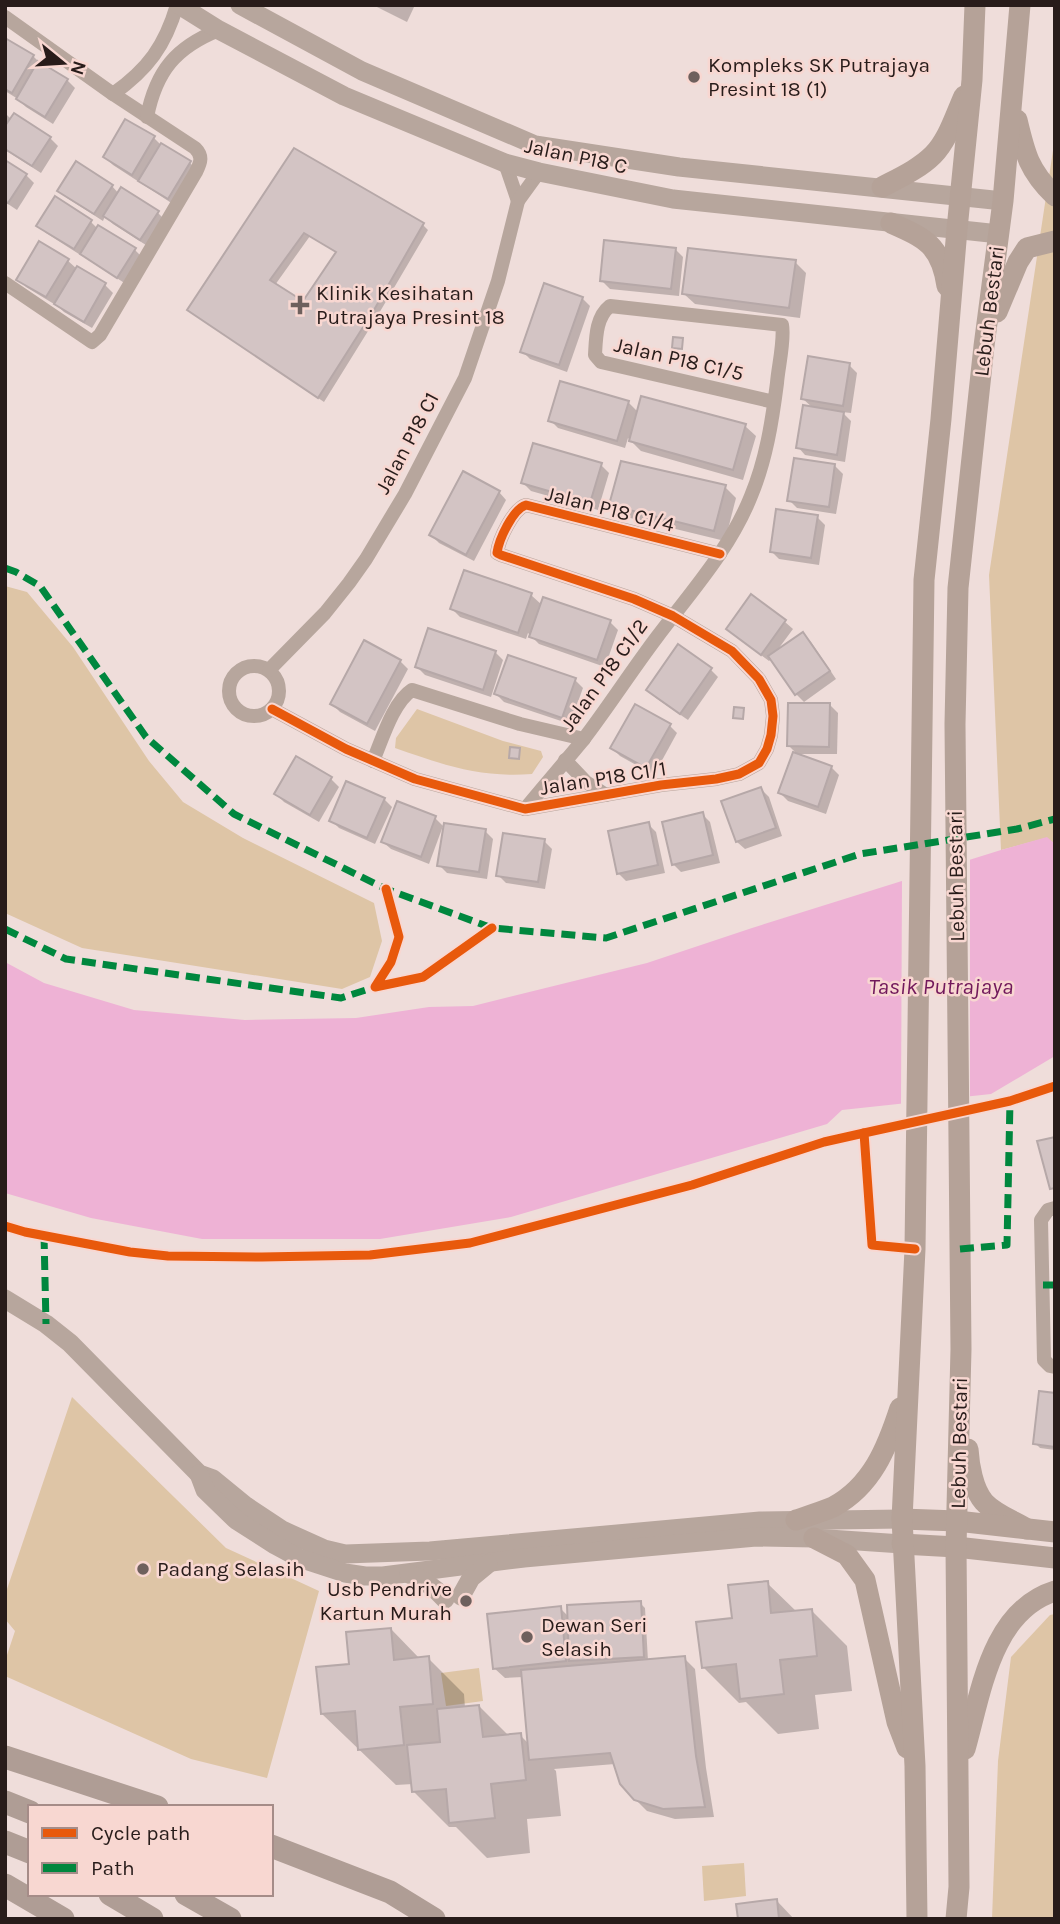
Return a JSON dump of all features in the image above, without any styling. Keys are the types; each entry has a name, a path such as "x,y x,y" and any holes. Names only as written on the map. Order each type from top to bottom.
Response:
{"main road":[{"name":"Lebuh Bestari","path":"917,1919 915,1766 902,1519 916,1216 924,580 972,80 975,5"},
{"name":"Lebuh Bestari","path":"957,1919 956,1547 961,1349 955,724 958,588 984,346 1003,201 1020,5"},
{"path":"882,187 921,165 934,154 945,140 972,80"},
{"path":"1012,101 1031,169 1055,196"},
{"path":"891,223 917,234 930,244 946,279 951,305"},
{"path":"984,346 1018,262 1027,248 1055,241"},
{"path":"961,1349 970,1471 984,1501 1027,1529"},
{"path":"796,1520 832,1507 855,1492 876,1467 890,1440 909,1377"},
{"path":"902,1519 957,1521 1055,1532"},
{"path":"814,1538 847,1555 865,1580 897,1722 915,1766"},
{"path":"902,1544 1055,1558"},
{"path":"958,1774 997,1642 1015,1616 1044,1594 1055,1591"},
{"path":"5,1757 151,1805"},
{"path":"5,1802 28,1811"},
{"path":"5,1842 28,1851"},
{"path":"273,1847 390,1892 434,1919"},
{"path":"5,1885 63,1919"},
{"path":"113,1896 152,1919"},
{"path":"190,1896 230,1919"}],"street":[{"name":"Jalan P18 C","path":"178,5 219,30 344,96 505,163 673,199 999,234"},
{"path":"113,94 148,65 161,46 178,5"},
{"name":"Jalan P18 C","path":"240,5 362,71 535,145 679,167 1003,201"},
{"path":"5,17 195,148 201,159 196,172 100,335 92,342 5,283"},
{"path":"147,117 158,79 170,62 184,48 219,30"},
{"path":"505,163 518,201"},
{"name":"Jalan P18 C1","path":"269,670 349,583 405,494 465,378 498,281 518,201 539,172"},
{"name":"Jalan P18 C1/5","path":"774,402 601,362 595,355 599,321 604,310 610,306 782,325"},
{"name":"Jalan P18 C1/2","path":"525,809 583,739 720,554 738,524 761,468 771,427 782,325"},
{"name":"Jalan P18 C1/4","path":"673,616 634,599 497,553 505,530 519,509 526,505 720,554"},
{"name":"Jalan P18 C1/1","path":"272,709 346,749 415,779 525,809 739,774 759,763 767,749 773,716 771,700 759,679 732,651 673,616"},
{"path":"254,666 269,670 279,685 277,702 272,709 260,716 246,715 235,707 231,700 234,677 246,668 254,666"},
{"path":"373,761 394,713 412,690 520,724 583,739"},
{"path":"565,761 586,782 606,795"},
{"path":"1055,1208 1048,1210 1041,1220 1044,1360 1055,1367"},
{"path":"5,1299 46,1324 70,1343 199,1474 205,1490 236,1520 299,1558 345,1573 365,1576 408,1573 452,1561 712,1524 902,1519"},
{"path":"199,1474 214,1479 246,1506 282,1530 324,1549 345,1554 430,1551 452,1561 489,1563 756,1537 902,1544"},
{"path":"408,1573 453,1598 471,1577 489,1563"}],"shaded area":[{"path":"1055,137 1055,844 1046,838 1001,850 989,575"},
{"path":"5,586 27,592 73,647 149,761 183,802 243,838 374,903 382,941 370,977 342,989 82,948 5,913"},
{"path":"417,709 503,741 541,751 543,757 532,774 496,774 446,765 395,748 396,738"},
{"name":"Padang Selasih","path":"72,1397 226,1548 319,1591 267,1778 191,1759 5,1676 5,1661 15,1631 5,1619 5,1595"},
{"path":"1055,1614 1055,1919 992,1919 998,1761 1011,1657 1050,1615"},
{"path":"479,1668 483,1701 446,1706 441,1673"},
{"path":"744,1863 746,1896 704,1901 702,1866"}],"water":[{"name":"Tasik Putrajaya","path":"1047,837 1055,844 1055,1056 991,1094 842,1110 827,1124 511,1217 380,1239 202,1239 91,1218 5,1193 5,962 44,983 134,1010 245,1020 356,1018 429,1007 473,1006 647,963"}],"pier":[{"path":"970,856 970,1100 901,1107 902,877"}],"building":[{"path":"5,38 34,55 12,93 5,89"},
{"path":"38,61 68,79 45,117 16,99"},
{"path":"14,113 51,137 32,166 5,149 5,126"},
{"path":"125,119 155,136 132,175 103,157"},
{"path":"161,143 191,161 168,199 138,181"},
{"path":"294,148 424,223 374,310 318,398 187,310","holes":["304,233 336,252 303,301 270,280"]},
{"path":"5,160 27,174 8,203 5,201"},
{"path":"76,161 113,185 94,214 57,191"},
{"path":"121,187 159,211 140,240 103,216"},
{"path":"55,196 92,220 74,249 36,226"},
{"path":"98,225 136,248 117,278 80,254"},
{"path":"604,240 676,248 671,289 600,281"},
{"path":"39,241 69,259 46,297 16,280"},
{"path":"688,248 796,260 789,308 682,294"},
{"path":"77,266 106,283 84,322 54,304"},
{"path":"544,283 583,297 559,365 520,352"},
{"path":"673,337 683,338 682,349 672,348"},
{"path":"808,356 850,363 843,406 801,399"},
{"path":"560,381 629,401 617,441 548,421"},
{"path":"641,396 746,424 733,470 629,441"},
{"path":"803,405 844,412 837,455 796,448"},
{"path":"533,443 602,463 590,503 521,483"},
{"path":"794,458 835,464 829,507 787,501"},
{"path":"621,461 726,485 714,531 609,505"},
{"path":"463,471 500,491 466,555 429,535"},
{"path":"776,509 818,515 811,558 770,552"},
{"path":"464,570 532,593 518,633 450,609"},
{"path":"751,594 786,620 761,655 726,629"},
{"path":"543,597 611,620 597,660 529,637"},
{"path":"428,628 496,651 483,690 415,667"},
{"path":"803,632 830,671 795,695 768,656"},
{"path":"364,640 401,660 367,724 330,704"},
{"path":"678,644 712,668 680,714 646,690"},
{"path":"508,655 576,678 562,718 494,694"},
{"path":"788,703 830,703 829,747 787,746"},
{"path":"635,704 671,724 646,768 610,748"},
{"path":"734,707 744,708 743,719 733,718"},
{"path":"510,747 520,748 519,759 509,758"},
{"path":"793,752 832,766 818,807 778,793"},
{"path":"296,756 332,777 310,815 274,794"},
{"path":"346,781 385,798 367,838 329,821"},
{"path":"761,787 776,828 736,842 721,801"},
{"path":"397,801 436,816 421,857 381,842"},
{"path":"703,812 713,855 672,865 662,822"},
{"path":"649,822 658,865 617,874 608,831"},
{"path":"444,823 486,829 479,872 437,866"},
{"path":"503,833 545,839 538,882 496,876"},
{"path":"1055,1137 1055,1188 1050,1189 1037,1141"},
{"path":"1039,1391 1055,1393 1055,1447 1033,1444"},
{"path":"768,1581 771,1613 812,1609 817,1656 780,1660 784,1694 740,1699 736,1664 702,1668 696,1622 732,1618 728,1585"},
{"path":"641,1601 644,1657 569,1661 567,1605"},
{"name":"Dewan Seri Selasih","path":"561,1606 566,1661 493,1669 487,1614"},
{"path":"391,1628 394,1660 429,1656 433,1704 400,1707 404,1745 358,1750 355,1711 321,1714 316,1667 349,1664 346,1632"},
{"path":"685,1656 696,1756 705,1807 663,1809 634,1800 620,1784 610,1753 529,1760 521,1670"},
{"path":"479,1705 483,1737 521,1733 526,1780 491,1784 495,1818 449,1823 446,1789 412,1792 407,1745 440,1742 437,1709"},
{"path":"777,1899 779,1919 738,1919 736,1904"}],"marked path":[{"path":"5,568 40,586 146,737 234,814 386,889 492,928 606,938 860,854 1017,829 1055,819"},
{"path":"5,929 66,959 341,998 375,987"},
{"path":"960,1249 1007,1245 1010,1101"},
{"path":"44,1235 46,1324"},
{"path":"1043,1285 1055,1285"}],"cycle path":[{"path":"272,709 346,749 415,779 525,809 739,774 759,763 767,749 773,716 771,700 759,679 732,651 673,616 634,599 497,553 507,525 516,512 526,505 720,554"},
{"path":"386,889 399,937 391,962 375,987 423,977 492,928"},
{"path":"915,1249 872,1245 864,1133 1010,1101 1055,1086"},
{"path":"5,1226 130,1252 168,1256 370,1255 470,1243 692,1185 824,1142 864,1133"}],"place":[{"name":"Kompleks SK Putrajaya Presint 18 (1)","path":"694,77"},
{"name":"Klinik Kesihatan Putrajaya Presint 18","path":"300,305"},
{"name":"Padang Selasih","path":"143,1569"},
{"name":"Usb Pendrive Kartun Murah","path":"466,1601"},
{"name":"Dewan Seri Selasih","path":"527,1637"}]}
